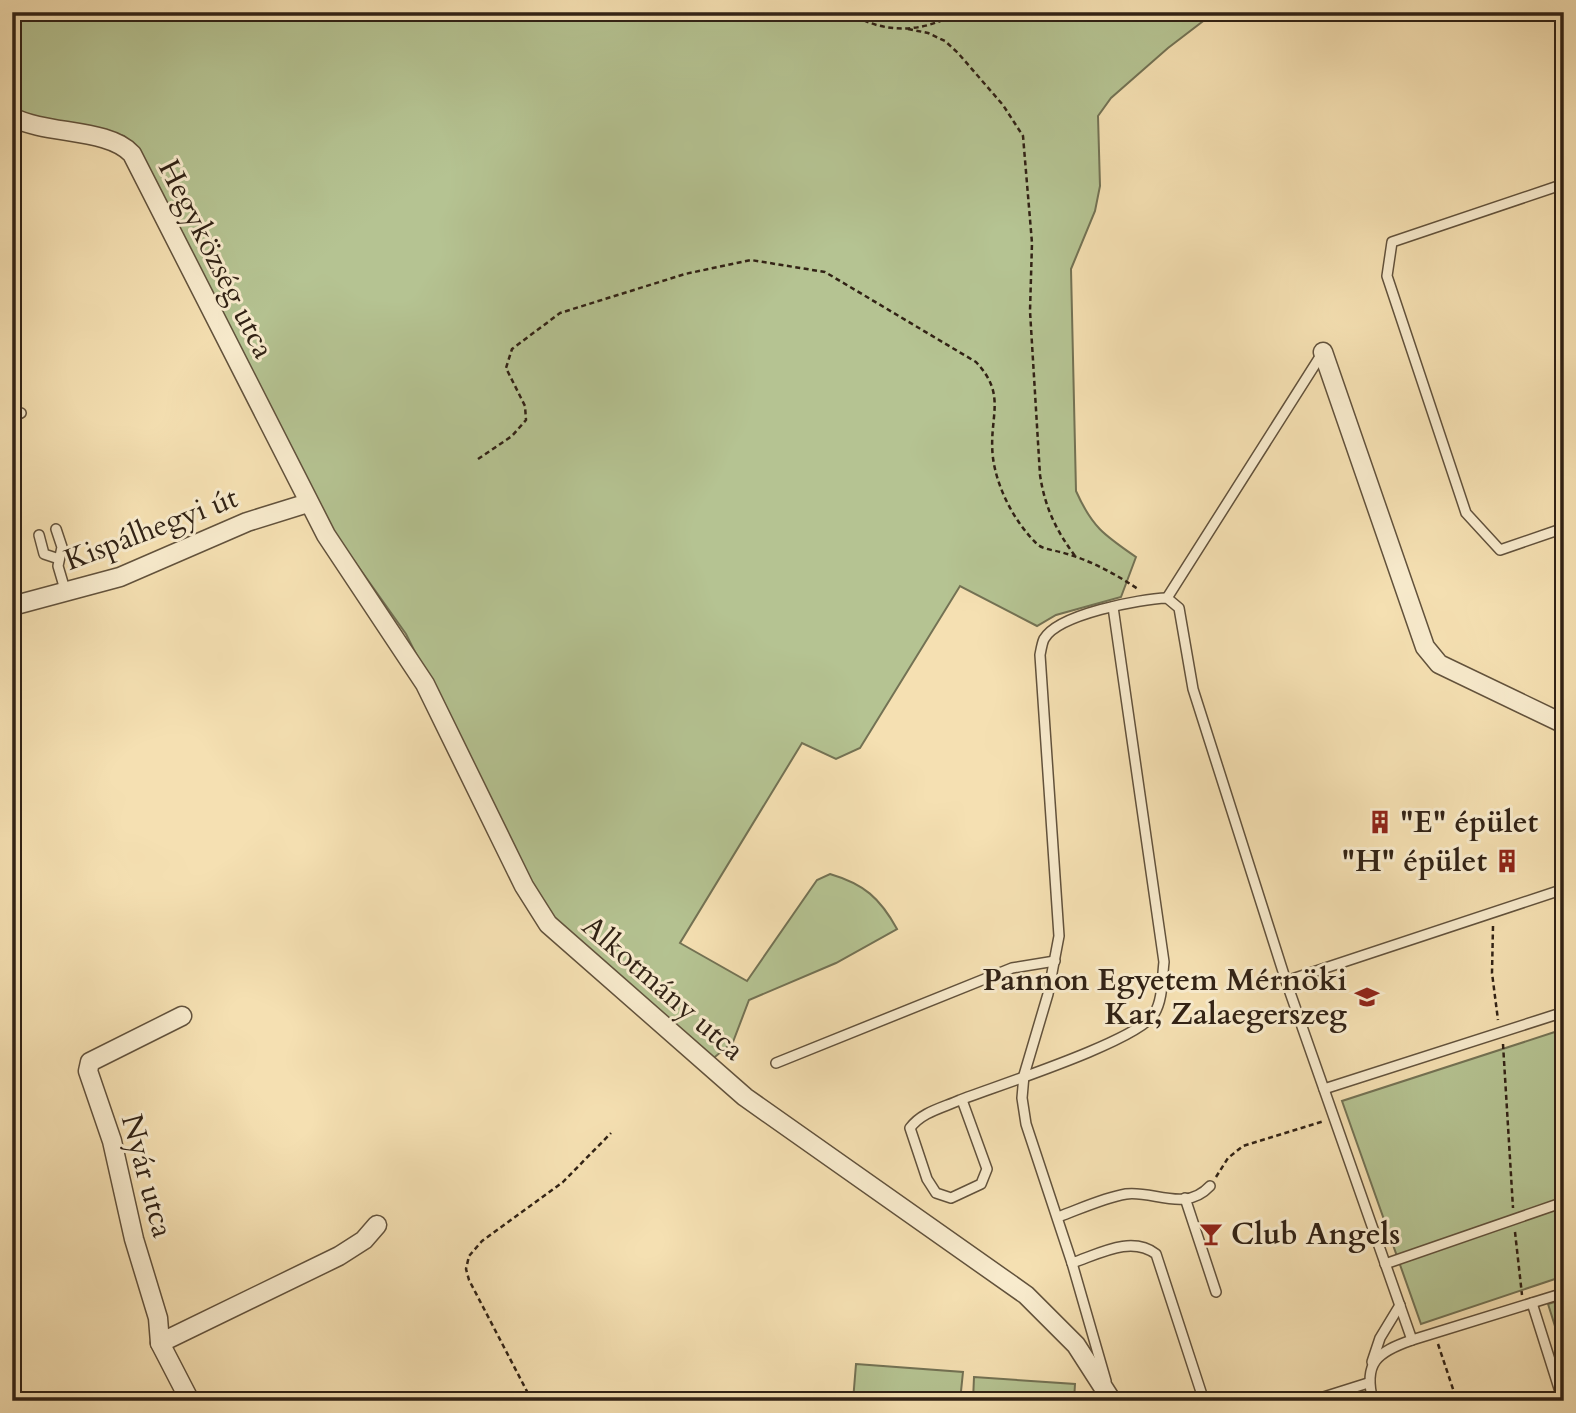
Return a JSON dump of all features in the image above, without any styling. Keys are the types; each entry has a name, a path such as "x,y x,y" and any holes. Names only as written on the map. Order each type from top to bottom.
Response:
{"street":[{"name":"Hegyközség utca","path":"12,117 44,130 113,140 132,154 308,503"},
{"path":"1323,352 1425,647 1439,664 1564,724"},
{"name":"Kispálhegyi út","path":"12,606 120,577 247,522 308,503"},
{"name":"Alkotmány utca","path":"308,503 326,535 397,637 425,684 524,886 548,924 745,1097 1027,1295 1076,1345 1111,1399"},
{"name":"Nyár utca","path":"182,1016 103,1053 90,1062 88,1071 112,1141 134,1239 158,1318 160,1343 190,1401"},
{"path":"160,1343 339,1256 364,1240 377,1225"}],"lane":[{"path":"1564,184 1392,242 1387,276 1466,513 1500,550 1564,528"},
{"path":"1167,598 1323,352"},
{"path":"56,529 62,547 59,559 66,593"},
{"path":"38,535 44,554 59,559"},
{"path":"1111,1399 1072,1262 1026,1124 1022,1098 1024,1075 1055,961 1058,909 1040,655 1043,639 1052,630 1069,621 1113,607 1153,599 1167,598 1179,608 1193,689 1286,981 1412,1340"},
{"path":"962,1100 987,1169 981,1184 951,1198 936,1193 927,1180 910,1128 918,1117 1132,1031 1154,1015 1160,997 1164,962 1113,607"},
{"path":"1286,981 1564,889"},
{"path":"776,1063 1012,968 1055,961"},
{"path":"1324,1089 1564,1012"},
{"path":"1058,1217 1125,1194 1157,1199 1185,1198 1203,1194 1210,1186"},
{"path":"1185,1198 1216,1292"},
{"path":"1385,1264 1564,1202"},
{"path":"1072,1262 1126,1245 1144,1245 1156,1254 1204,1401"},
{"path":"1370,1367 1381,1354 1412,1340 1564,1293"},
{"path":"1527,1304 1563,1401"},
{"path":"1373,1401 1368,1383 1370,1367 1380,1338 1400,1306"},
{"path":"1311,1401 1368,1383"}],"path":[{"path":"849,12 875,25 928,33 945,41 1003,105 1023,136 1032,243 1030,311 1040,475 1044,502 1056,531 1076,556"},
{"path":"908,29 942,22 958,12"},
{"path":"478,459 512,436 526,420 525,406 506,368 512,349 560,313 685,274 751,260 825,272 976,362 990,377 995,396 993,457 1004,497 1037,546 1076,556 1117,575 1153,599"},
{"path":"1493,927 1494,1010"},
{"path":"1502,1033 1514,1220 1527,1304"},
{"path":"1210,1186 1227,1158 1243,1146 1334,1118"},
{"path":"532,1401 469,1280 466,1269 469,1256 482,1241 563,1182 611,1133"},
{"path":"1435,1333 1457,1401"}],"green space":[{"path":"12,12 1215,12 1168,48 1111,98 1098,116 1100,186 1095,211 1071,269 1076,491 1100,529 1136,557 1121,597 1056,615 1037,626 960,586 860,748 836,759 802,743 680,943 747,981 817,880 830,874 852,882 870,894 897,929 836,963 749,1000 733,1042 710,1061 545,912 406,634 323,517 129,141 124,136 24,114 12,104"},
{"path":"1564,1029 1564,1276 1421,1324 1342,1101"},
{"path":"1564,1299 1564,1355 1548,1304"},
{"path":"856,1364 963,1372 960,1401 853,1401"},
{"path":"974,1377 1075,1384 1074,1401 973,1401"}],"place":[{"name":"\"E\" épület","path":"1380,822"},
{"name":"\"H\" épület","path":"1507,861"},
{"name":"Pannon Egyetem Mérnöki Kar, Zalaegerszeg","path":"1367,997"},
{"name":"Club Angels","path":"1211,1234"}]}
